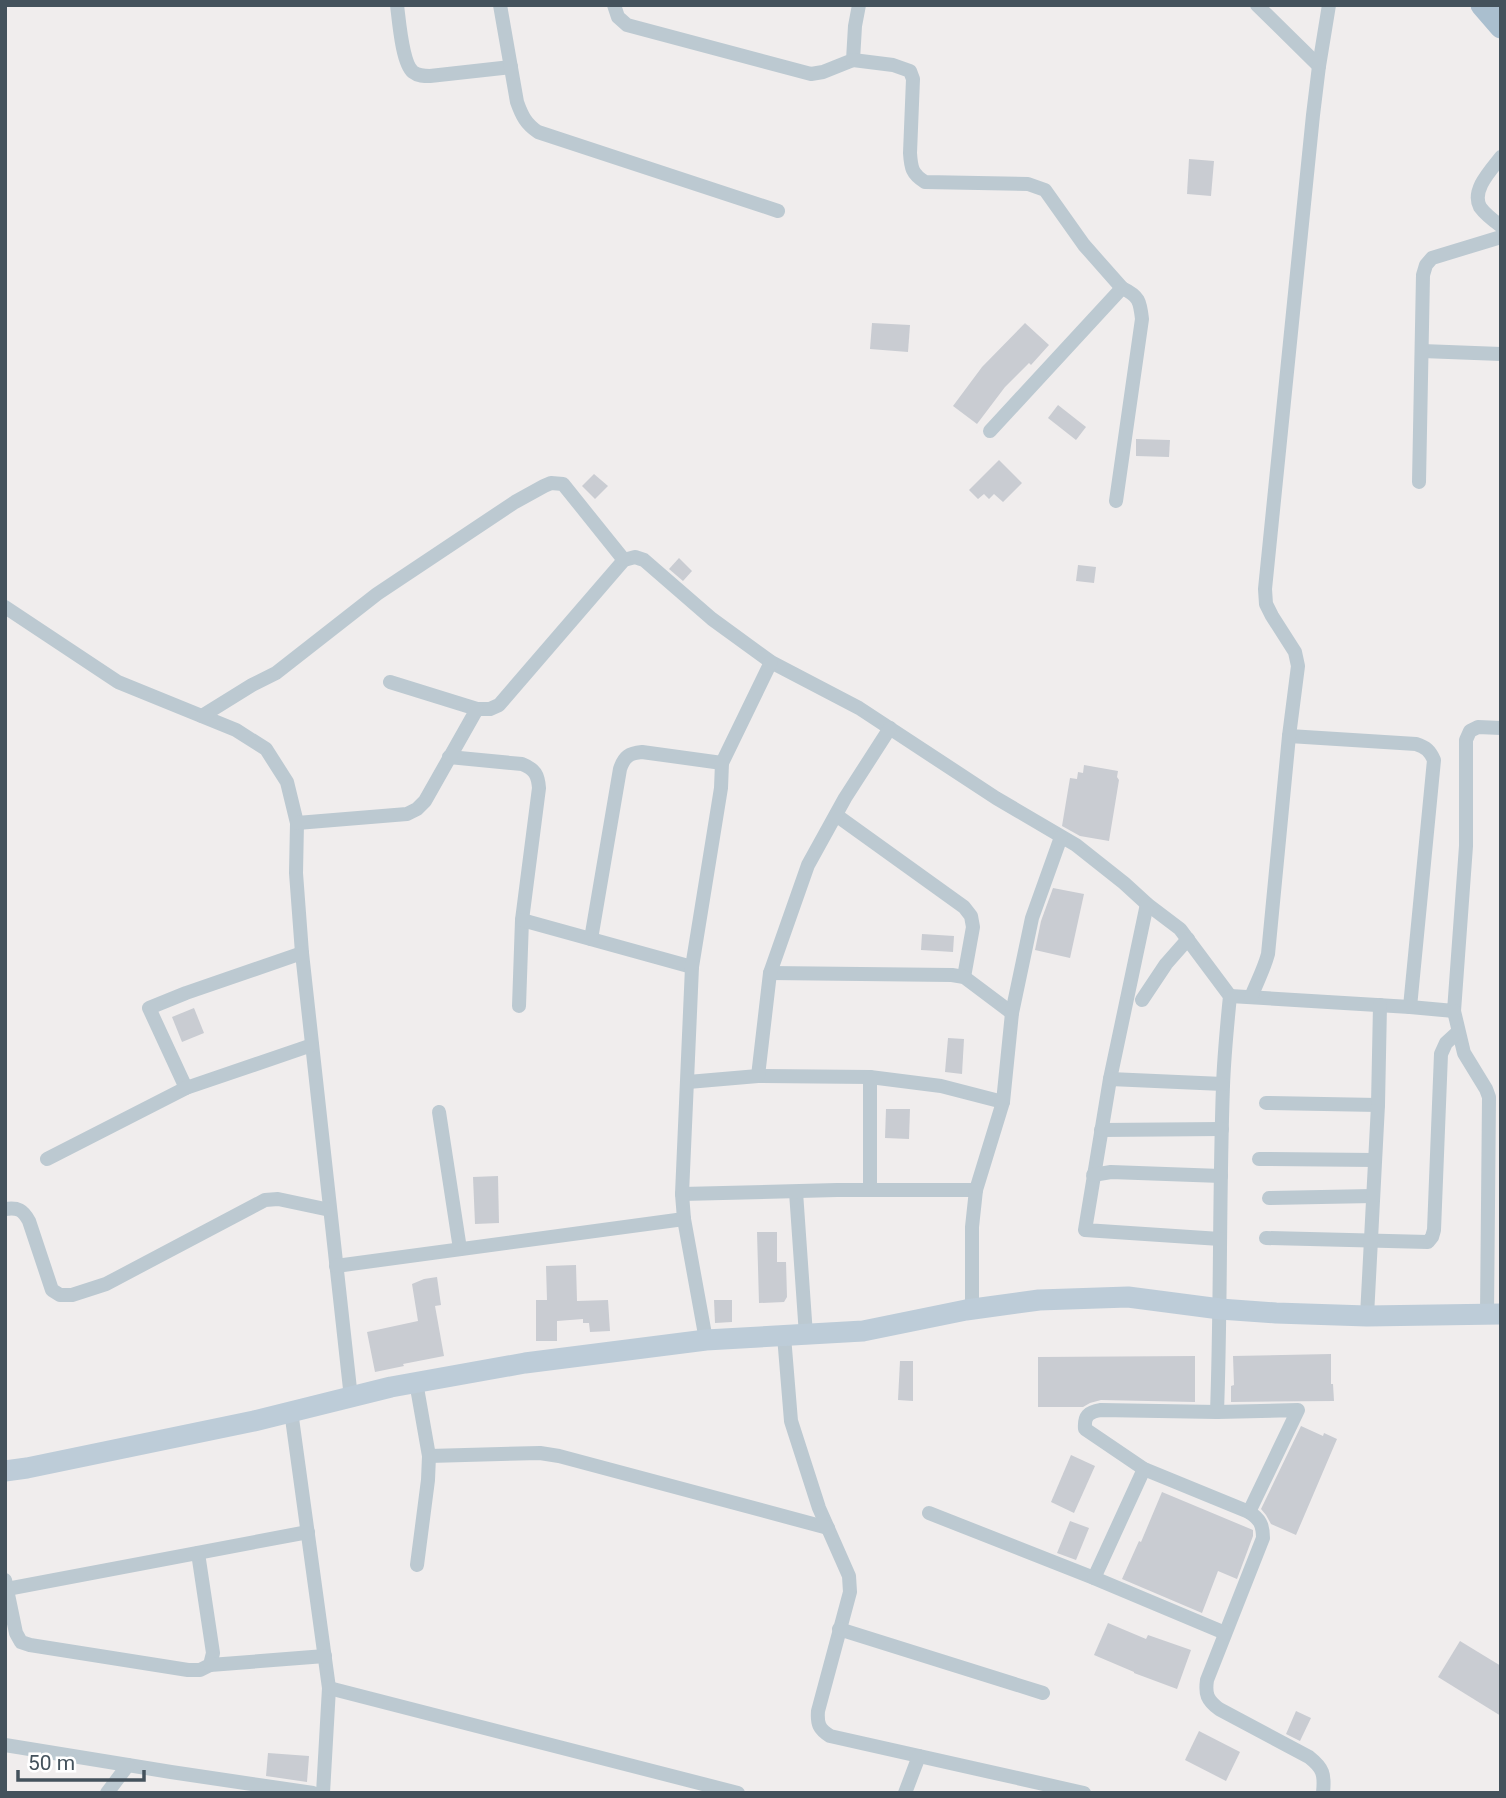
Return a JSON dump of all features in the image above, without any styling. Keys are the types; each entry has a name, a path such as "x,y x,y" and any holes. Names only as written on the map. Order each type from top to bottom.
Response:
{"main road":[{"path":"1482,5 1501,27"}],"street":[{"path":"397,5 407,61 412,71 421,76 511,67"},
{"path":"500,5 517,102 529,126 538,132 778,211"},
{"path":"614,5 618,17 627,25 799,72 823,72 853,60 893,65 909,71 914,79 910,153 915,176 925,182 1028,184 1045,190 1084,244 1122,288 1134,294 1140,303 1142,319 1116,501"},
{"path":"853,60 859,5"},
{"path":"1257,5 1319,66"},
{"path":"1251,997 1264,970 1268,954 1298,666 1295,652 1266,604 1265,589 1319,66 1329,5"},
{"path":"1501,157 1478,194 1479,205 1501,226"},
{"path":"1419,482 1423,275 1426,265 1432,258 1501,237"},
{"path":"990,431 1122,288"},
{"path":"1422,351 1501,355"},
{"path":"202,716 276,673 377,594 515,502 544,486 563,484 624,561"},
{"path":"390,682 477,709 490,709 499,705 624,561 635,557 644,560 712,619 771,662 859,708 996,798 1076,845 1180,929 1230,996 1223,1083 1217,1412"},
{"path":"5,607 118,682 236,730 266,749 287,782 297,823 296,873 302,953 351,1398"},
{"path":"706,1340 682,1194 692,967 722,763 771,662"},
{"path":"297,823 407,814 417,809 425,801 477,709"},
{"path":"5,1471 180,1437 391,1387 525,1363 706,1340 863,1331 972,1309 1039,1300 1122,1297 1276,1313 1367,1316 1494,1314 1489,1097 1464,1053 1454,1011 1466,846 1466,740 1470,732 1478,727 1501,728"},
{"path":"758,1076 771,973 808,866 890,728"},
{"path":"1289,736 1416,744 1430,751 1434,760 1410,1007"},
{"path":"591,939 620,769 624,759 631,753 642,751 722,763"},
{"path":"449,757 522,764 532,768 538,777 539,788 522,920 519,1006"},
{"path":"836,815 964,907 971,916 973,927 964,977"},
{"path":"972,1309 972,1227 976,1190 1003,1102 1012,1013 1032,918 1061,837"},
{"path":"1147,904 1110,1079 1085,1230 1220,1239"},
{"path":"522,920 692,967"},
{"path":"1142,1000 1166,964 1188,939"},
{"path":"186,1088 149,1008 302,953"},
{"path":"771,973 952,975 964,977 1012,1013"},
{"path":"1230,996 1454,1011"},
{"path":"1367,1316 1378,1105 1380,1005"},
{"path":"1266,1238 1428,1242 1434,1230 1441,1054 1446,1043 1458,1032"},
{"path":"47,1160 186,1088 312,1045"},
{"path":"688,1082 758,1076 870,1077 941,1086 1003,1102"},
{"path":"870,1077 870,1189"},
{"path":"1110,1079 1223,1083"},
{"path":"1266,1102 1378,1105"},
{"path":"439,1112 460,1249"},
{"path":"1101,1130 1222,1129"},
{"path":"1099,1151 1111,1172"},
{"path":"1259,1159 1374,1160"},
{"path":"1093,1175 1111,1172 1221,1176"},
{"path":"682,1194 870,1189 976,1190"},
{"path":"796,1192 806,1335"},
{"path":"1269,1198 1373,1196"},
{"path":"5,1209 16,1208 24,1212 52,1290 61,1295 72,1295 106,1284 265,1200 278,1199 330,1210"},
{"path":"336,1266 684,1219"},
{"path":"784,1336 791,1421 819,1508 849,1576 850,1592 818,1711 817,1722 821,1730 830,1736 1084,1793"},
{"path":"416,1382 429,1456 416,1565"},
{"path":"1249,1512 1298,1410 1091,1412 1086,1416 1085,1429 1143,1469 1258,1518 1263,1527 1263,1538 1224,1633 1207,1680 1206,1691 1209,1702 1219,1709 1319,1765 1324,1777 1324,1793"},
{"path":"291,1411 329,1688 323,1793"},
{"path":"429,1456 540,1453 559,1456 828,1528"},
{"path":"1094,1578 1143,1469"},
{"path":"929,1513 1224,1633"},
{"path":"308,1532 6,1584 16,1633 21,1642 30,1645 200,1671 210,1665 325,1656"},
{"path":"198,1553 213,1653 210,1665"},
{"path":"839,1629 1043,1693"},
{"path":"329,1688 738,1793"},
{"path":"5,1745 313,1793"},
{"path":"905,1793 919,1756"},
{"path":"107,1793 128,1765"}],"building":[{"path":"1189,159 1214,161 1211,196 1187,194"},
{"path":"872,323 910,325 908,352 870,349"},
{"path":"1025,323 1049,345 1005,387 977,424 953,406 982,367"},
{"path":"1058,405 1086,427 1076,440 1048,418"},
{"path":"1136,439 1170,440 1169,457 1136,456"},
{"path":"999,460 1022,483 1003,502 994,494 989,499 984,494 978,499 969,490"},
{"path":"594,474 608,486 595,499 582,486"},
{"path":"679,558 692,571 683,581 669,569"},
{"path":"1078,565 1096,567 1094,583 1076,581"},
{"path":"1084,765 1118,771 1119,780 1109,841 1080,836 1062,826 1070,778 1077,779 1078,772 1083,773"},
{"path":"1053,888 1084,894 1070,958 1035,950 1041,921"},
{"path":"922,934 954,936 953,952 921,950"},
{"path":"194,1008 204,1033 182,1042 172,1017"},
{"path":"948,1038 964,1039 962,1074 945,1072"},
{"path":"886,1109 910,1109 909,1139 885,1138"},
{"path":"498,1176 499,1223 475,1224 473,1177"},
{"path":"757,1232 777,1232 777,1262 786,1262 787,1297 784,1302 759,1303"},
{"path":"576,1265 577,1301 608,1300 610,1331 590,1332 589,1323 583,1323 583,1319 557,1321 557,1341 536,1341 536,1300 547,1300 546,1266"},
{"path":"437,1277 441,1305 435,1306 444,1356 375,1372 367,1332 418,1321 412,1284"},
{"path":"714,1300 732,1300 732,1322 715,1323"},
{"path":"1331,1354 1334,1401 1231,1402 1231,1386 1234,1385 1233,1356"},
{"path":"1195,1356 1195,1402 1101,1400 1083,1407 1038,1407 1038,1357"},
{"path":"900,1361 913,1361 913,1401 898,1400"},
{"path":"1301,1426 1337,1439 1296,1535 1271,1524 1261,1509"},
{"path":"1071,1455 1095,1466 1074,1513 1051,1502"},
{"path":"1162,1492 1253,1530 1237,1579 1218,1571 1202,1613 1122,1579"},
{"path":"1070,1521 1089,1528 1076,1560 1057,1553"},
{"path":"1108,1623 1146,1639 1148,1635 1191,1650 1177,1689 1094,1655"},
{"path":"1460,1641 1501,1666 1501,1716 1438,1677"},
{"path":"1296,1711 1311,1718 1300,1741 1286,1734"},
{"path":"1199,1731 1240,1752 1226,1781 1185,1760"},
{"path":"268,1753 309,1756 307,1782 266,1776"}]}
